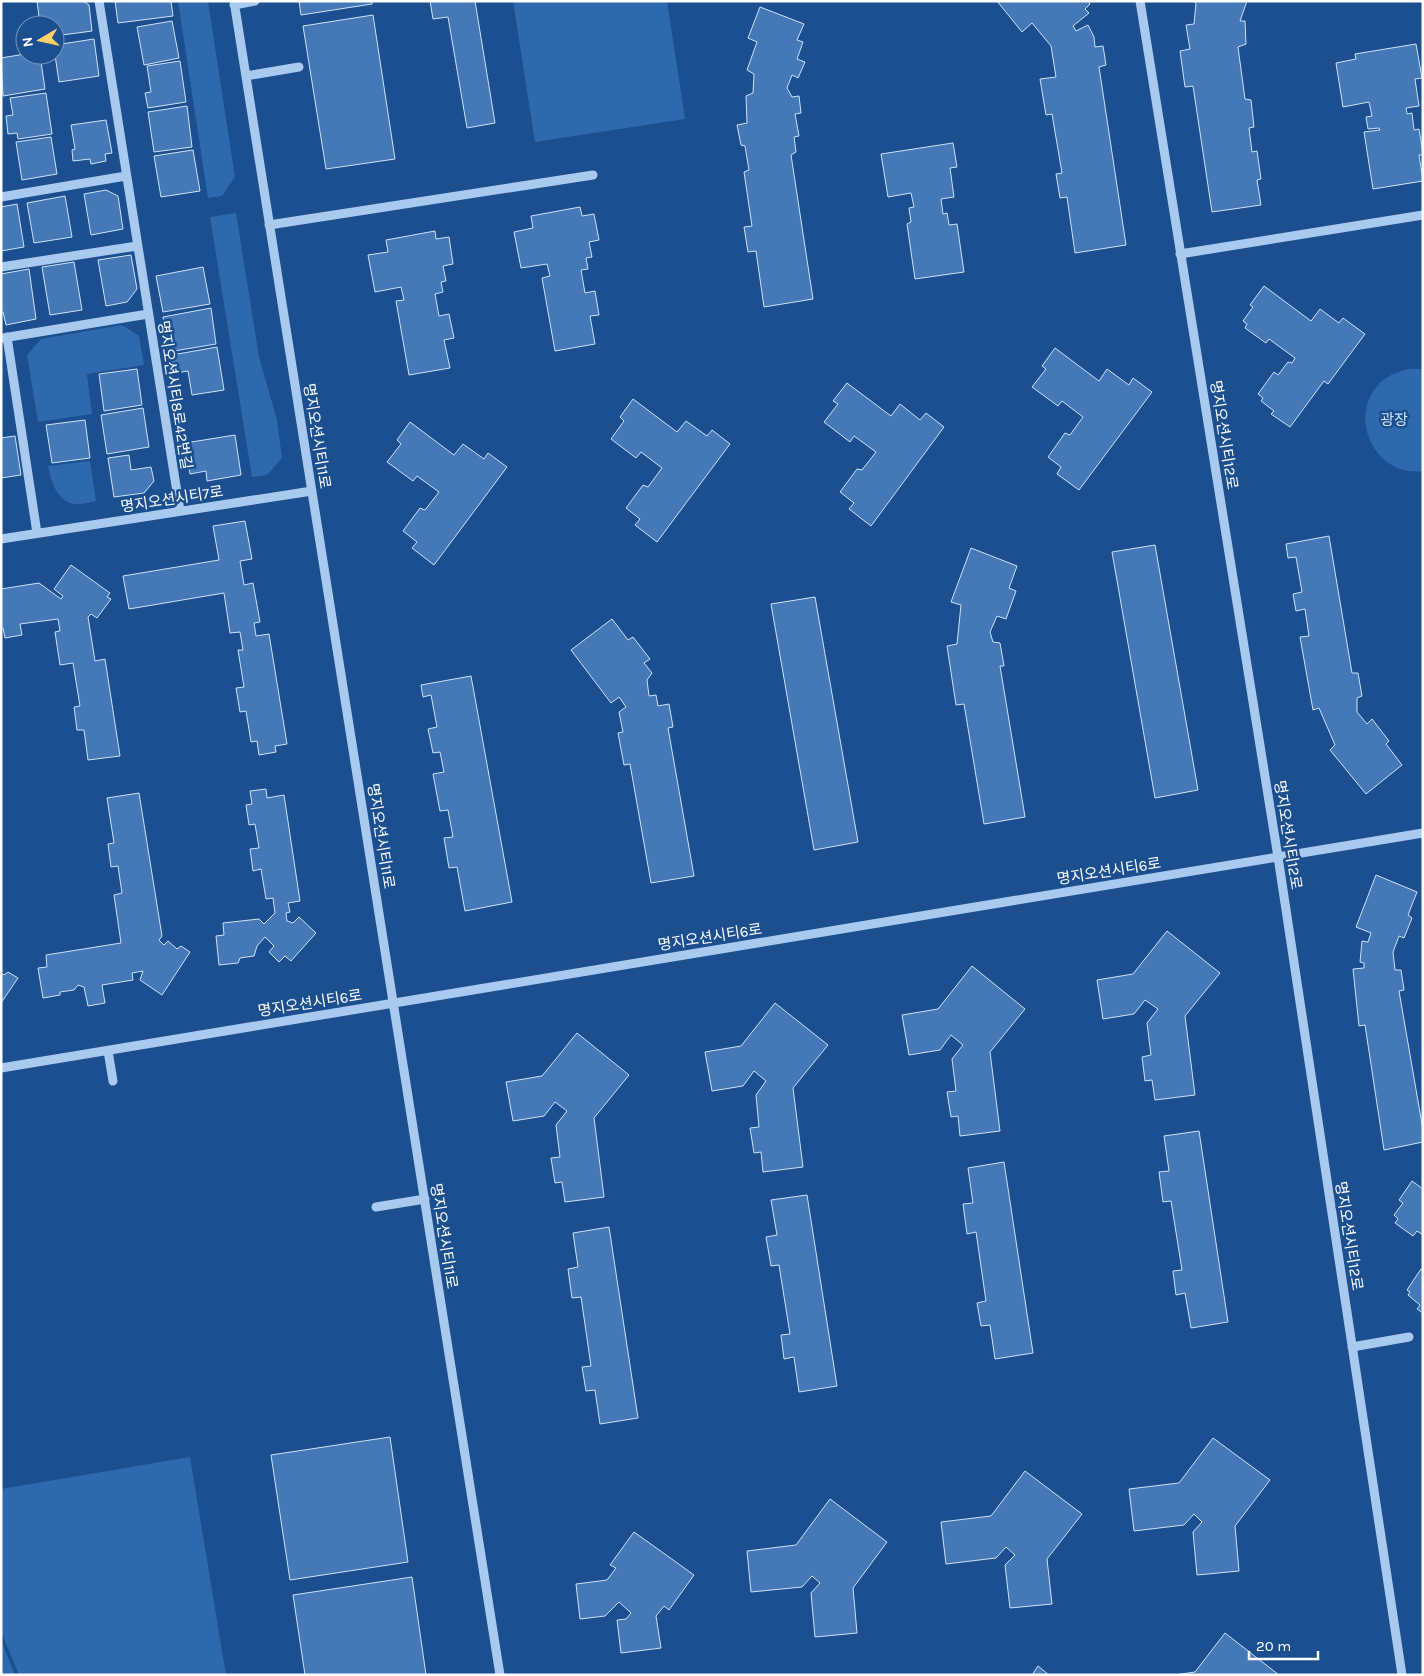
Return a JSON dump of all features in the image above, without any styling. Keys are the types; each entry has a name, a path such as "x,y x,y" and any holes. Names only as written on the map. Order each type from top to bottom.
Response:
{"street":[{"name":"명지오션시티8로42번길","path":"99,1 180,511"},
{"path":"234,3 255,1"},
{"name":"명지오션시티12로","path":"1140,1 1278,857 1402,1675"},
{"name":"명지오션시티11로","path":"234,3 500,1675"},
{"path":"246,76 299,67"},
{"path":"269,225 593,175"},
{"path":"1,197 126,176"},
{"path":"1180,254 1423,215"},
{"path":"1,267 137,246"},
{"name":"명지오션시티8로42번길","path":"4,338 148,314"},
{"path":"4,338 38,533"},
{"name":"명지오션시티7로","path":"1,539 312,491"},
{"name":"명지오션시티6로","path":"1,1068 1423,833"},
{"path":"108,1051 113,1081"},
{"path":"376,1207 425,1199"},
{"path":"1352,1347 1409,1337"}],"green space":[{"path":"178,1 208,1 235,177 222,196 208,198"},
{"path":"513,1 667,1 685,119 535,142"},
{"path":"236,213 259,357 277,420 282,458 267,475 252,477 210,217"},
{"path":"122,325 139,336 144,365 87,374 92,414 38,422 27,355 41,339"},
{"name":"광장","path":"1408,369 1423,369 1423,471 1407,471 1392,465 1380,456 1372,444 1366,429 1365,414 1369,399 1378,385 1392,375"},
{"path":"90,461 96,501 83,504 69,502 59,495 56,490 48,466"},
{"path":"190,1457 226,1675 19,1675 1,1631 1,1489"},
{"path":"1,1640 15,1675 1,1675"}],"building":[{"path":"37,1 83,1 89,5 92,31 65,35 65,15 39,15"},
{"path":"115,1 171,1 173,16 118,23"},
{"path":"299,1 372,1 372,4 301,15"},
{"path":"430,1 475,1 495,123 467,128 448,17 433,19"},
{"path":"997,1 1088,1 1090,4 1085,9 1089,13 1073,26 1076,31 1088,25 1094,37 1095,47 1103,46 1106,65 1099,67 1126,245 1075,253 1067,197 1060,198 1056,174 1062,173 1052,114 1046,115 1040,79 1056,77 1051,46 1032,23 1022,32"},
{"path":"1193,1 1247,1 1240,21 1245,21 1246,44 1238,47 1245,99 1251,100 1254,127 1249,128 1252,152 1257,151 1261,179 1257,180 1261,205 1212,212 1193,86 1185,87 1180,51 1190,49 1186,25 1194,24 1196,3"},
{"path":"760,7 804,24 797,40 803,42 797,59 805,62 798,78 792,75 787,88 792,97 799,96 801,113 795,114 799,136 794,137 796,152 791,155 813,299 764,307 756,251 748,252 744,227 752,226 744,172 749,170 745,146 741,145 737,125 747,123 746,96 753,93 754,74 747,70 757,42 748,38"},
{"path":"373,15 395,159 326,169 303,26"},
{"path":"172,21 179,58 144,65 137,27"},
{"path":"94,39 99,76 59,82 56,65 65,65 65,43"},
{"path":"1416,44 1422,78 1415,79 1419,106 1406,108 1407,114 1412,113 1414,130 1419,129 1423,153 1423,155 1419,155 1423,181 1373,189 1364,132 1380,130 1379,128 1368,129 1366,117 1372,116 1369,102 1343,107 1336,63 1356,59 1355,54"},
{"path":"15,56 15,65 41,65 45,89 3,96 1,58"},
{"path":"180,61 186,102 148,108 145,93 151,92 147,66"},
{"path":"46,93 52,134 18,139 17,133 8,134 6,116 13,115 10,98"},
{"path":"187,106 192,147 154,152 148,112"},
{"path":"106,120 112,153 105,154 106,161 91,164 90,159 73,161 72,150 75,149 71,125"},
{"path":"51,137 57,174 22,180 16,142"},
{"path":"953,143 957,167 950,168 954,197 941,199 943,214 947,213 949,225 957,224 964,272 915,279 907,224 911,222 909,208 914,207 911,193 888,197 881,154"},
{"path":"193,150 200,191 161,197 154,156"},
{"path":"106,190 118,196 123,229 91,235 84,194"},
{"path":"65,196 72,237 34,243 27,203"},
{"path":"17,204 24,247 1,251 1,207"},
{"path":"580,207 582,216 594,214 599,240 589,242 592,257 586,258 588,269 581,270 585,293 595,291 599,315 590,316 595,344 555,351 542,278 550,276 547,264 521,268 514,232 533,228 531,216"},
{"path":"435,231 436,239 449,237 453,264 443,266 446,281 441,282 443,292 435,294 439,316 449,314 454,338 444,340 450,368 409,375 396,301 404,300 401,287 375,292 368,255 388,252 386,240"},
{"path":"131,255 137,289 127,302 106,306 98,260"},
{"path":"74,262 82,310 50,315 42,267"},
{"path":"203,267 210,304 163,312 156,276"},
{"path":"29,269 36,319 6,325 3,312 1,312 1,274"},
{"path":"1264,286 1311,321 1320,309 1339,323 1343,318 1365,334 1328,384 1324,381 1290,427 1271,414 1274,411 1261,401 1263,398 1258,394 1274,372 1278,375 1288,362 1292,363 1295,358 1269,339 1266,343 1245,328 1247,324 1243,321 1253,307 1250,305"},
{"path":"211,308 216,344 168,352 163,317"},
{"path":"217,347 224,390 192,395 188,371 175,373 172,355"},
{"path":"1055,348 1099,381 1107,369 1129,385 1133,378 1152,392 1079,490 1057,474 1061,467 1048,457 1065,433 1070,435 1083,417 1062,401 1058,406 1032,387 1046,369 1042,366"},
{"path":"137,369 142,405 104,411 99,374"},
{"path":"847,383 891,416 900,404 920,420 926,413 944,427 871,526 849,509 854,503 840,492 857,469 862,470 876,452 854,436 850,442 824,422 838,404 833,401"},
{"path":"633,399 677,432 686,421 707,436 712,430 730,444 657,542 635,525 640,519 626,508 643,485 648,487 662,468 641,452 636,458 611,439 624,421 620,417"},
{"path":"143,408 149,447 107,454 101,415"},
{"path":"85,420 90,458 52,463 46,425"},
{"path":"410,422 454,455 463,444 484,459 488,453 507,467 434,565 412,548 417,542 403,531 420,508 425,510 439,492 417,476 413,481 387,462 401,444 397,440"},
{"path":"235,435 241,475 207,481 206,471 190,474 185,443"},
{"path":"15,436 21,475 1,478 1,438"},
{"path":"129,455 131,470 151,467 154,481 144,493 114,497 108,458"},
{"path":"245,521 252,559 240,561 244,585 253,583 260,622 254,623 256,636 269,634 287,744 275,746 276,752 259,755 257,741 251,742 246,711 240,712 236,688 244,687 238,650 243,650 240,632 230,633 224,593 129,609 123,576 219,560 213,526"},
{"path":"1329,536 1352,673 1358,673 1362,696 1357,698 1357,712 1367,724 1372,719 1389,741 1386,744 1402,765 1366,794 1330,750 1335,745 1319,708 1313,710 1300,637 1309,636 1305,609 1296,611 1293,594 1302,592 1296,557 1288,558 1286,544"},
{"path":"1155,545 1198,790 1155,798 1112,552"},
{"path":"971,548 1017,566 1009,588 1016,591 1006,619 997,616 990,632 993,642 1000,643 1004,666 1000,666 1025,817 984,824 964,704 956,705 947,646 957,644 961,605 951,602"},
{"path":"71,565 110,593 107,597 111,599 97,618 91,614 88,617 95,661 105,659 120,756 88,760 84,730 77,730 74,707 80,706 73,663 60,665 55,632 60,631 58,619 20,624 22,635 5,638 3,628 1,628 1,589 39,583 61,599 63,596 54,589"},
{"path":"815,597 858,842 814,850 771,604"},
{"path":"612,619 628,640 633,637 650,659 644,663 652,673 647,680 649,696 656,695 658,706 669,704 673,727 668,728 694,876 651,883 630,764 624,765 618,733 623,732 619,712 626,707 619,697 611,703 571,650"},
{"path":"471,676 512,902 465,911 457,867 449,868 444,838 453,837 448,810 440,811 433,774 444,772 440,752 433,753 428,729 437,727 431,695 423,697 421,685"},
{"path":"266,789 267,798 284,795 300,901 288,903 290,912 286,913 287,921 293,923 299,917 316,933 291,961 285,956 279,962 269,952 274,946 265,937 257,946 254,956 240,958 238,963 219,965 216,936 224,935 223,923 259,919 264,924 275,913 273,898 266,899 261,869 253,871 250,849 259,848 255,824 249,825 246,805 252,804 250,791"},
{"path":"139,793 162,936 159,940 164,945 168,941 177,949 181,946 190,952 162,995 140,980 143,971 132,973 133,980 102,985 105,1003 88,1006 84,987 78,985 74,990 60,992 60,995 43,998 38,968 47,967 46,955 121,943 114,895 122,893 118,866 111,867 108,844 114,843 107,798"},
{"path":"1376,875 1417,892 1408,915 1412,918 1404,938 1399,936 1393,952 1395,970 1401,970 1404,990 1399,991 1423,1130 1423,1142 1384,1150 1365,1025 1359,1026 1353,969 1364,968 1364,963 1360,962 1362,941 1368,942 1371,933 1356,927"},
{"path":"1167,931 1220,973 1185,1016 1195,1095 1155,1100 1152,1080 1145,1081 1142,1057 1151,1055 1147,1023 1158,1009 1145,1000 1134,1014 1103,1019 1097,980 1133,974"},
{"path":"972,966 1025,1009 990,1052 1000,1131 960,1136 958,1116 951,1117 947,1092 956,1091 952,1059 963,1045 951,1035 940,1050 909,1055 902,1015 938,1009"},
{"path":"1,972 4,975 8,972 18,978 1,1003"},
{"path":"775,1003 828,1045 793,1088 803,1167 763,1172 761,1152 754,1153 750,1128 759,1127 756,1095 766,1081 754,1071 743,1086 712,1091 705,1052 741,1046"},
{"path":"577,1033 629,1075 594,1118 604,1197 565,1202 562,1182 555,1183 551,1158 560,1157 556,1125 567,1111 555,1102 544,1116 513,1121 506,1082 542,1076"},
{"path":"1199,1131 1228,1322 1191,1328 1185,1293 1176,1295 1173,1271 1182,1270 1171,1201 1163,1202 1159,1172 1169,1171 1164,1136"},
{"path":"1004,1162 1033,1353 995,1359 990,1325 981,1326 977,1303 986,1301 976,1232 967,1234 963,1204 973,1203 968,1168"},
{"path":"1412,1181 1423,1189 1423,1235 1417,1231 1413,1236 1395,1223 1398,1219 1394,1215 1403,1203 1399,1200"},
{"path":"807,1195 837,1386 799,1392 794,1357 784,1359 781,1335 790,1334 779,1265 771,1266 766,1237 777,1235 771,1200"},
{"path":"609,1227 638,1418 600,1424 595,1390 586,1391 582,1367 591,1366 581,1297 572,1298 568,1269 578,1267 573,1233"},
{"path":"1421,1269 1423,1270 1423,1313 1417,1309 1420,1305 1408,1295 1410,1292 1407,1290"},
{"path":"390,1437 408,1562 290,1580 271,1455"},
{"path":"1213,1438 1270,1480 1235,1526 1239,1571 1197,1575 1193,1532 1202,1522 1194,1514 1184,1525 1134,1531 1129,1489 1179,1483"},
{"path":"1025,1471 1082,1514 1047,1559 1052,1604 1010,1608 1005,1565 1015,1555 1006,1547 996,1558 946,1564 941,1522 991,1516"},
{"path":"830,1499 887,1542 853,1588 857,1633 815,1637 811,1593 820,1583 812,1576 802,1587 751,1592 747,1551 796,1545"},
{"path":"634,1532 694,1575 669,1610 664,1606 656,1616 661,1648 621,1653 617,1620 626,1619 631,1613 619,1602 605,1616 580,1619 576,1584 607,1580 616,1568 610,1565"},
{"path":"412,1577 426,1675 305,1675 293,1595"},
{"path":"1225,1633 1279,1675 1174,1675 1195,1672"},
{"path":"1038,1666 1049,1675 1032,1675"}]}
